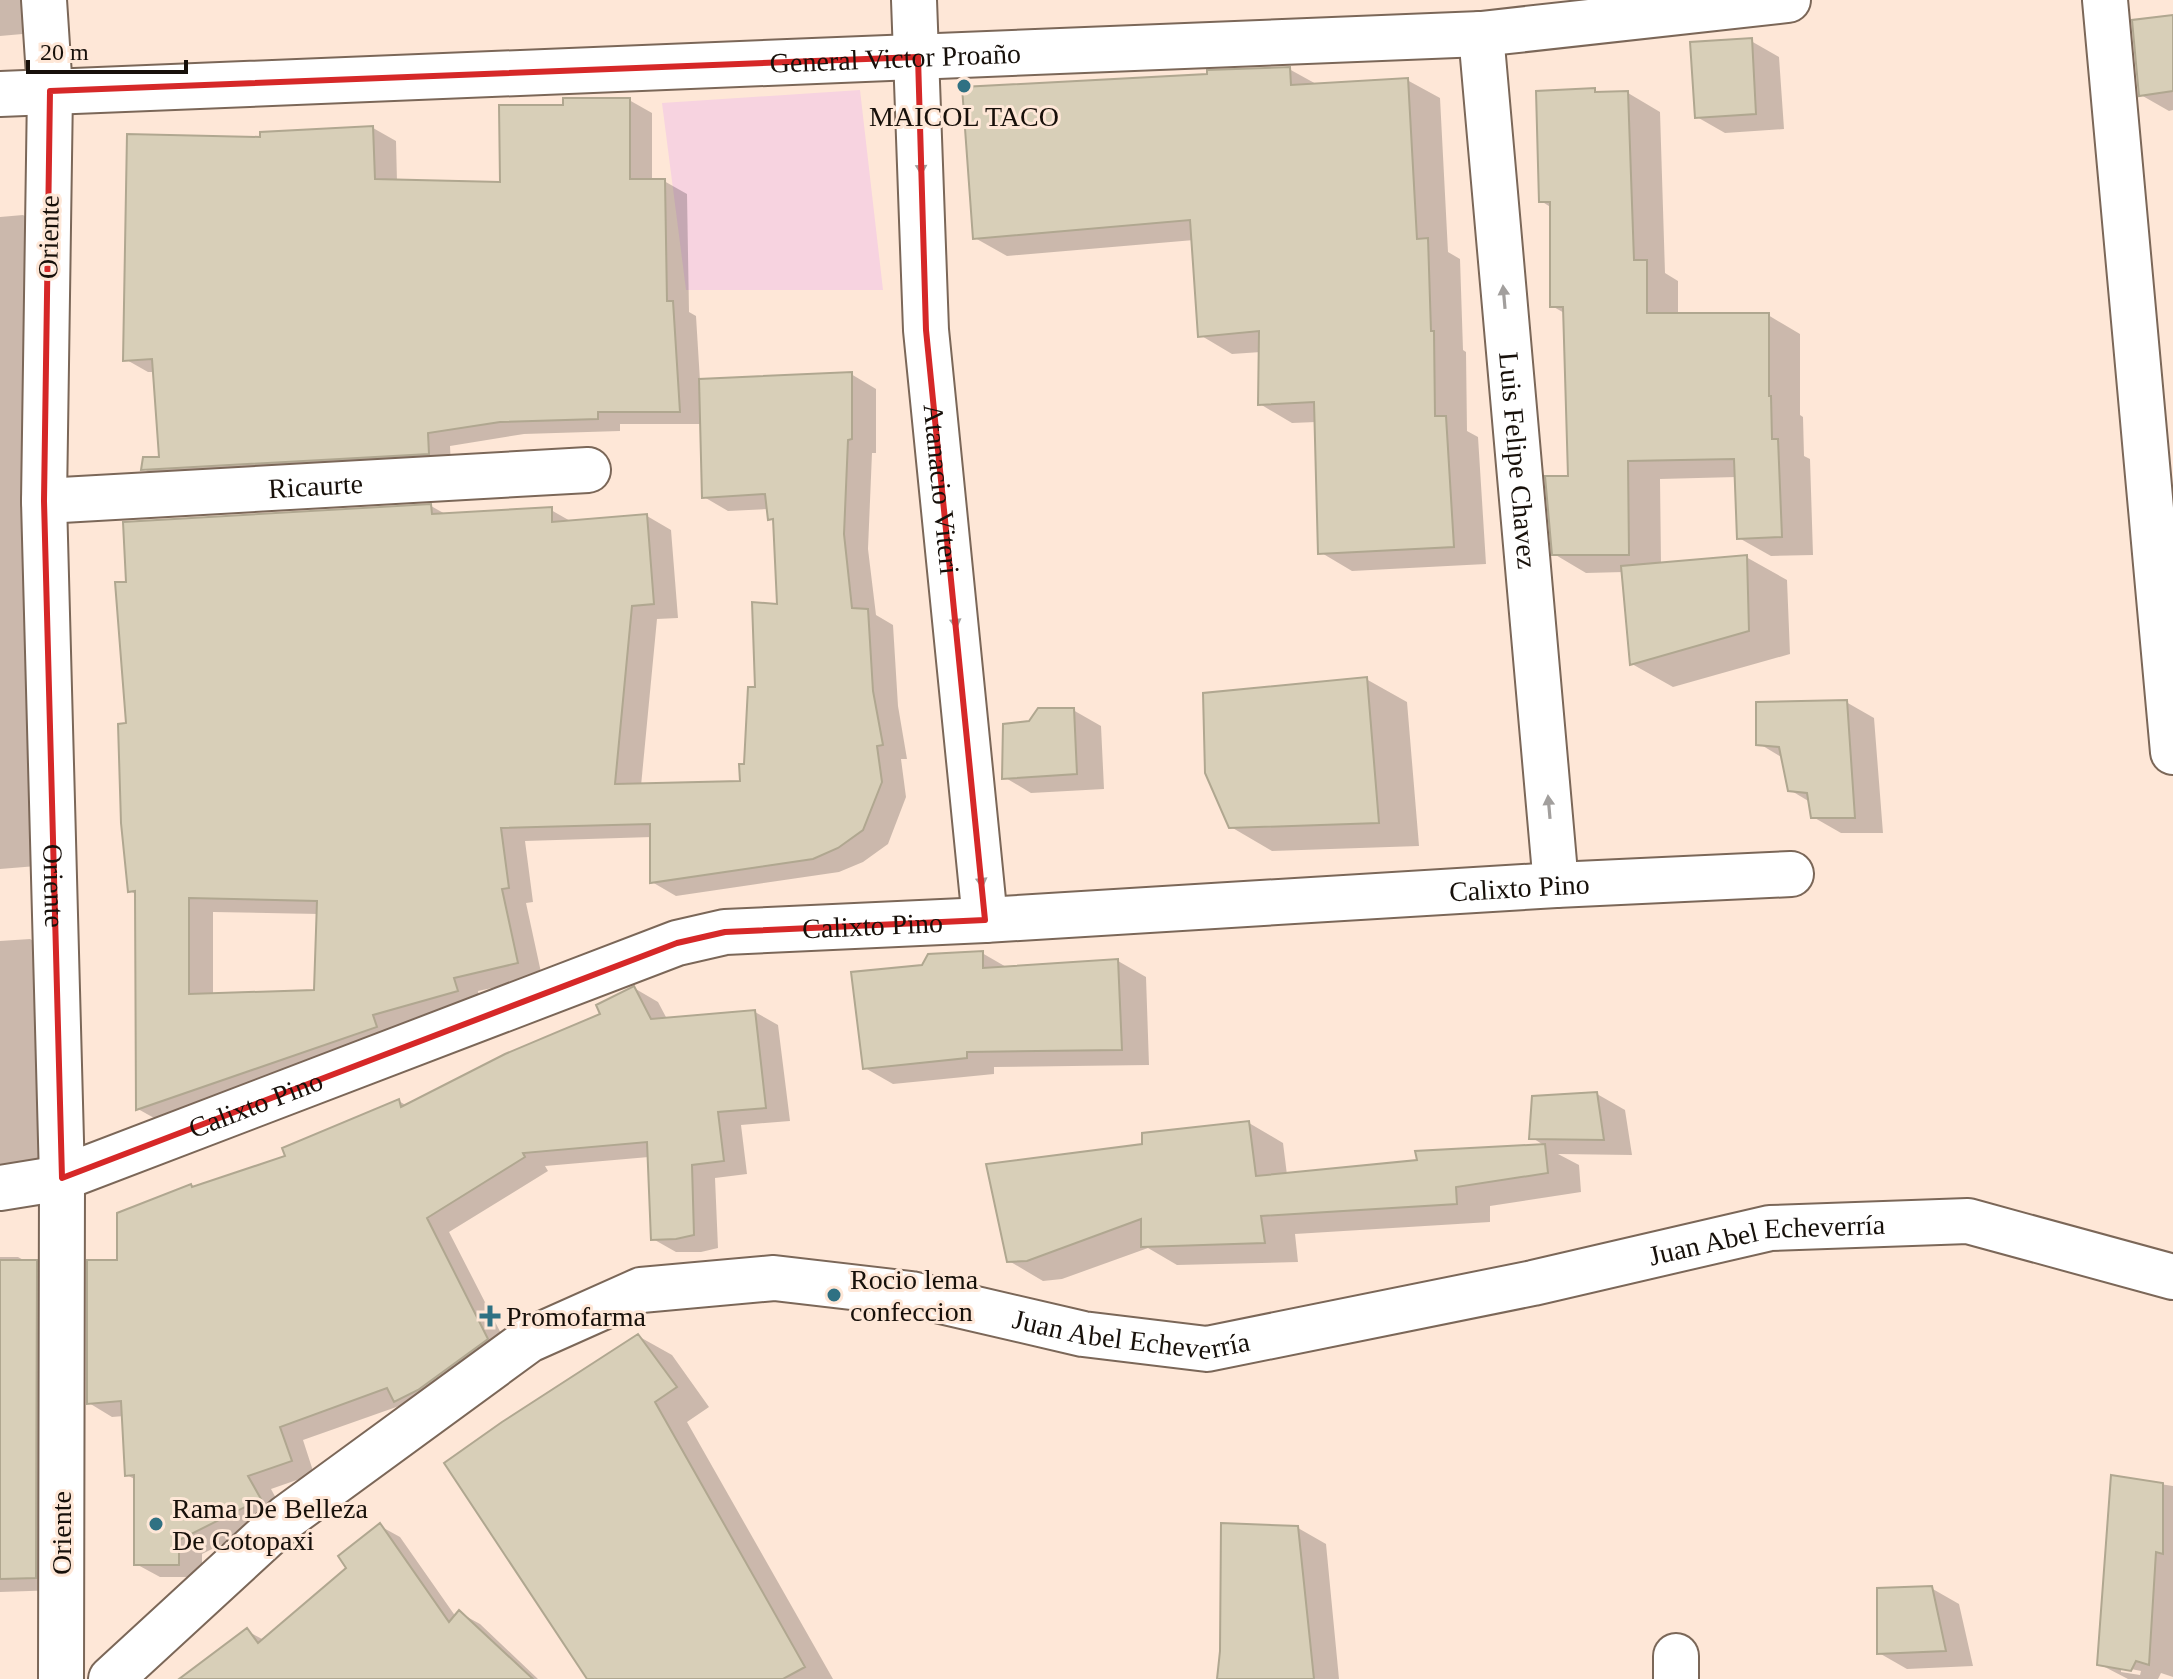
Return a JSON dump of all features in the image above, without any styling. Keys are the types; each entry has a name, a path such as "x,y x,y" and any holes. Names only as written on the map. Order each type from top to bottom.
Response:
{"street":[{"name":"Oriente","path":"44,0 50,91 44,501 62,1178 61,1679"},
{"name":"Atanacio Viteri","path":"914,0 926,330 985,920"},
{"name":"General Victor Proaño","path":"0,94 1481,34 1788,0"},
{"path":"2105,0 2173,752"},
{"name":"Luis Felipe Chavez","path":"1481,34 1556,885"},
{"name":"Ricaurte","path":"44,501 588,470"},
{"name":"Calixto Pino","path":"0,1188 62,1178 677,943 725,932 1791,874"},
{"name":"Juan Abel Echeverría","path":"111,1679 287,1517 312,1498 529,1340 641,1290 774,1278 911,1294 1083,1334 1207,1349 1533,1283 1770,1228 1968,1221 2173,1277"}],"highlighted area":[{"path":"918,57 926,330 985,920 725,932 677,943 62,1178 44,501 50,91"}],"shaded area":[{"path":"860,90 883,290 686,290 662,103"}],"building":[{"path":"2173,15 2173,91 2139,96 2132,20"},
{"path":"1752,38 1756,114 1695,118 1690,42"},
{"path":"1290,67 1291,85 1408,78 1417,239 1428,238 1435,416 1446,416 1454,547 1318,554 1314,402 1258,405 1259,331 1198,337 1190,220 973,239 962,87"},
{"path":"1595,88 1595,92 1628,91 1634,260 1647,260 1647,313 1769,313 1769,396 1772,439 1778,439 1782,537 1737,539 1734,459 1628,461 1629,555 1552,555 1545,476 1568,476 1563,307 1550,307 1550,202 1539,202 1536,91"},
{"path":"563,98 630,98 630,179 665,179 667,301 673,301 680,412 598,412 598,419 500,422 428,433 429,454 141,470 143,457 159,457 152,359 123,361 127,134 260,137 260,132 373,126 375,179 500,182 499,105 563,105"},
{"path":"852,372 852,439 848,440 844,534 852,608 868,609 873,691 883,745 877,746 882,782 863,830 838,848 813,859 650,883 650,824 501,828 509,888 502,889 518,963 454,978 458,991 373,1015 377,1027 136,1110 135,891 128,892 121,823 118,724 126,723 115,582 126,582 123,522 431,504 432,514 552,507 552,522 647,514 654,604 632,606 615,784 740,781 739,764 744,764 748,687 755,687 752,602 777,604 773,519 768,520 765,494 702,498 699,379","holes":["189,898 317,901 314,990 189,994"]},
{"path":"1747,555 1749,631 1630,665 1621,566"},
{"path":"1367,677 1379,823 1229,828 1205,773 1203,693"},
{"path":"1847,700 1855,818 1811,818 1807,793 1788,791 1779,747 1756,745 1756,702"},
{"path":"1038,708 1074,708 1077,774 1002,779 1003,724 1029,721"},
{"path":"983,951 983,968 1118,959 1122,1050 967,1052 967,1058 863,1069 851,972 922,965 928,954"},
{"path":"634,986 651,1019 755,1010 766,1108 718,1112 724,1161 692,1165 694,1235 651,1240 647,1142 523,1153 525,1157 427,1218 488,1339 418,1390 394,1402 387,1388 280,1427 292,1461 248,1476 261,1499 179,1540 179,1565 134,1565 134,1475 125,1476 121,1401 87,1404 87,1260 117,1260 117,1213 191,1184 192,1187 285,1156 282,1148 399,1099 401,1107 505,1054 600,1014 596,1005"},
{"path":"1597,1092 1604,1140 1529,1139 1532,1096"},
{"path":"1249,1121 1256,1176 1417,1160 1415,1151 1545,1144 1548,1173 1456,1187 1457,1204 1261,1216 1265,1243 1141,1247 1141,1219 1027,1261 1007,1262 986,1164 1142,1144 1142,1133"},
{"path":"0,1260 37,1260 36,1578 0,1579"},
{"path":"638,1334 677,1387 655,1402 805,1667 783,1679 587,1679 444,1463"},
{"path":"2111,1475 2163,1483 2163,1554 2156,1552 2149,1665 2136,1661 2131,1671 2097,1665"},
{"path":"380,1523 449,1622 459,1610 533,1679 179,1679 247,1628 258,1643 346,1568 338,1556"},
{"path":"1221,1523 1298,1526 1314,1679 1217,1679"},
{"path":"1932,1586 1946,1651 1877,1654 1877,1588"}],"place":[{"name":"MAICOL TACO","path":"964,86"},
{"name":"Rocio lema confeccion","path":"834,1295"},
{"name":"Promofarma","path":"490,1316"},
{"name":"Rama De Belleza De Cotopaxi","path":"156,1524"}]}
